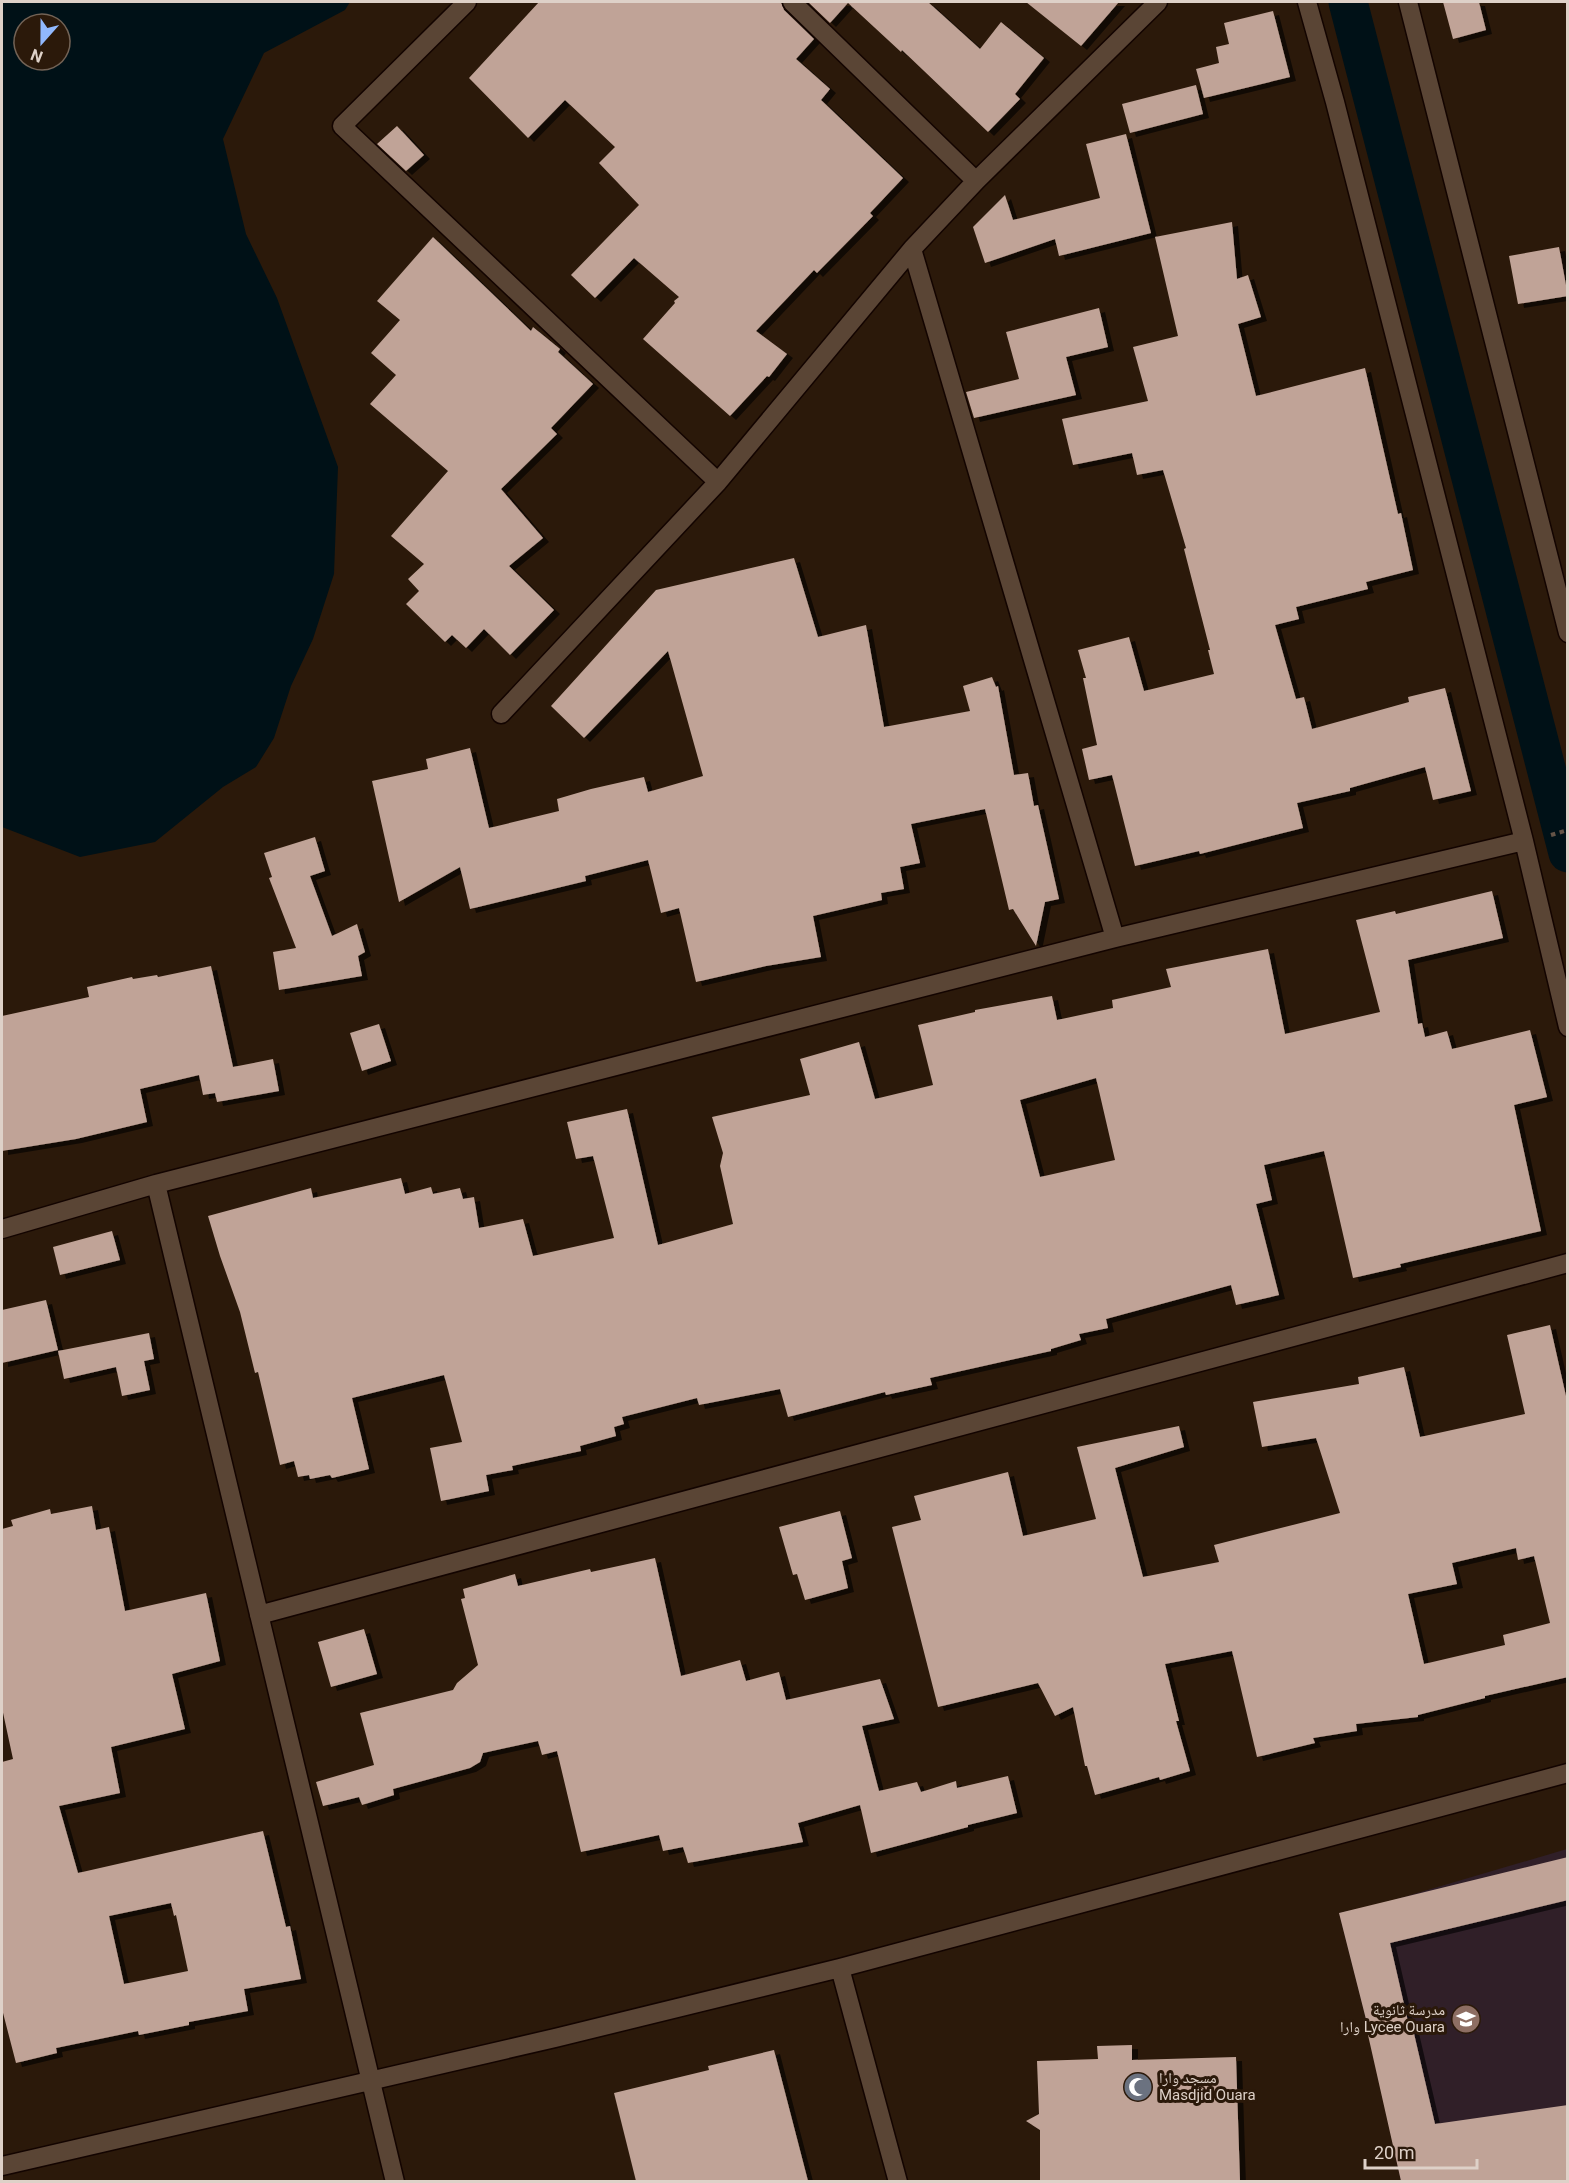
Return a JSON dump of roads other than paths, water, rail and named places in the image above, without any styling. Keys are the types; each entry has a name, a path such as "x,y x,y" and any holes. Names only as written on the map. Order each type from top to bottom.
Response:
{"street":[{"path":"467,2 342,126 718,482"},
{"path":"792,2 976,181"},
{"path":"501,714 718,482 912,249 976,181 1158,2"},
{"path":"1307,2 1338,114 1524,841 1568,1027"},
{"path":"1408,2 1568,633"},
{"path":"912,249 1115,938"},
{"path":"2,1229 156,1184 1115,938 1524,841"},
{"path":"156,1184 395,2181"},
{"path":"259,1615 1568,1263"},
{"path":"2,2166 555,2038 840,1968 1568,1773"},
{"path":"840,1968 898,2181"}],"waterway":[{"path":"1348,2 1568,853"}],"place":[{"name":"مدرسة ثانوية وارا Lycee Ouara","path":"1466,2019"},
{"name":"مسجد وارا Masdjid Ouara","path":"1138,2087"}]}
